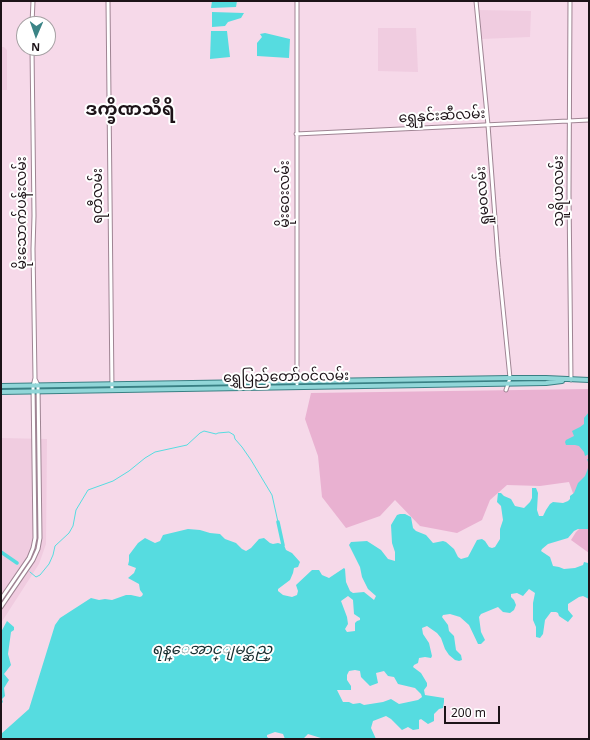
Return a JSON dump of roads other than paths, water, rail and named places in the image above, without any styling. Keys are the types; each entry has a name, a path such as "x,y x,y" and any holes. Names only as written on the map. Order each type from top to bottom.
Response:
{"main road":[{"name":"ရွှေပြည်တော်ဝင်လမ်း","path":"1,386 510,378 589,380"},
{"name":"ရွှေပြည်တော်ဝင်လမ်း","path":"1,392 508,384 546,383 571,380"}],"street":[{"path":"32,16 33,1"},
{"name":"ရတီလမ်း","path":"108,1 112,390"},
{"name":"မိုးဝေးလမ်း","path":"297,1 297,387"},
{"name":"ရှုမဝလမ်း","path":"476,1 510,378 506,390"},
{"name":"သူရိယလမ်း","path":"570,1 569,122 571,380"},
{"name":"မိုးသောက်ပန်းလမ်း","path":"32,56 36,386"},
{"name":"ရွှေနှင်းဆီလမ်း","path":"296,134 589,120"},
{"path":"1,599 29,558 35,538 36,386"},
{"path":"1,607 33,560 38,549 40,538 36,391"}],"water":[{"path":"212,1 237,1 236,7 211,8"},
{"path":"212,12 244,13 241,18 228,22 225,26 212,27"},
{"path":"211,31 227,31 230,57 210,59"},
{"path":"265,33 290,39 289,58 257,56 257,43 262,37 260,34"},
{"path":"589,412 589,454 585,456 584,452 579,446 566,445 565,442 574,436 572,431 584,424 584,418"},
{"name":"ရန္ေအာင္ျမင္ဆည္","path":"589,465 589,529 578,529 568,538 548,544 541,551 550,557 553,566 564,569 575,568 583,565 584,562 588,563 589,599 583,596 568,604 568,610 573,616 568,622 559,616 558,613 551,612 545,620 543,634 540,638 536,637 536,627 533,620 533,603 535,593 529,589 523,596 517,593 511,594 511,597 516,605 514,610 510,613 503,612 498,607 481,614 479,617 481,632 485,640 481,644 478,644 469,625 460,617 450,614 443,615 442,617 448,625 449,631 454,636 456,650 461,655 462,660 459,661 455,660 449,655 437,633 427,626 422,628 423,634 429,643 432,656 431,658 419,658 418,663 413,667 421,673 427,683 424,690 425,695 444,698 444,702 443,708 439,709 434,714 434,721 428,724 421,719 419,720 419,729 413,730 408,727 402,730 386,716 373,721 371,728 376,739 324,739 308,734 303,739 285,739 283,734 275,732 267,735 270,739 1,739 1,734 29,709 55,625 60,618 91,598 99,600 112,600 126,595 142,596 143,594 140,590 139,584 128,578 134,573 136,568 128,565 129,555 138,543 145,538 155,543 160,541 163,535 188,529 200,530 220,534 225,539 236,543 246,551 259,539 264,538 270,543 284,545 286,550 292,553 300,562 298,567 294,568 290,580 278,589 278,591 283,595 292,597 297,595 298,591 296,585 312,570 319,570 322,575 329,578 344,568 346,582 350,591 353,593 364,592 374,600 376,596 368,589 362,577 360,567 349,545 351,542 367,541 381,550 388,559 395,561 391,525 397,515 405,514 411,517 413,528 416,531 426,535 433,543 443,541 446,542 454,549 458,557 461,559 468,557 477,540 482,539 489,547 492,548 495,547 500,539 500,529 503,520 501,506 497,502 498,493 501,493 511,499 515,506 524,508 532,498 532,488 536,488 538,493 537,510 539,516 543,516 550,504 553,502 563,503 570,499 570,496 574,493 578,483 585,476","holes":["348,596 353,600 354,614 360,618 360,620 355,623 355,631 347,632 345,629 348,624 347,617 341,601","349,671 360,671 361,677 370,686 378,683 376,673 384,671 388,676 394,677 398,684 415,688 422,697 418,700 399,704 391,699 364,705 360,703 353,704 343,702 337,690 351,690 351,686 347,680 347,675"]},
{"path":"7,621 14,627 14,630 11,632 8,654 11,665 4,674 9,680 4,688 5,696 2,699 3,702 1,704 1,632"}],"waterway":[{"path":"30,572 36,577 40,575 49,564 55,546 69,533 73,526 76,510 88,490 113,481 155,452 187,445 204,431 216,434 229,432 234,435 235,439 251,460 272,495 278,522"},
{"path":"278,522 283,545"},
{"path":"1,552 17,563"}],"district":[{"name":"ဒက္ခိဏသီရိ","path":"130,110"}]}
